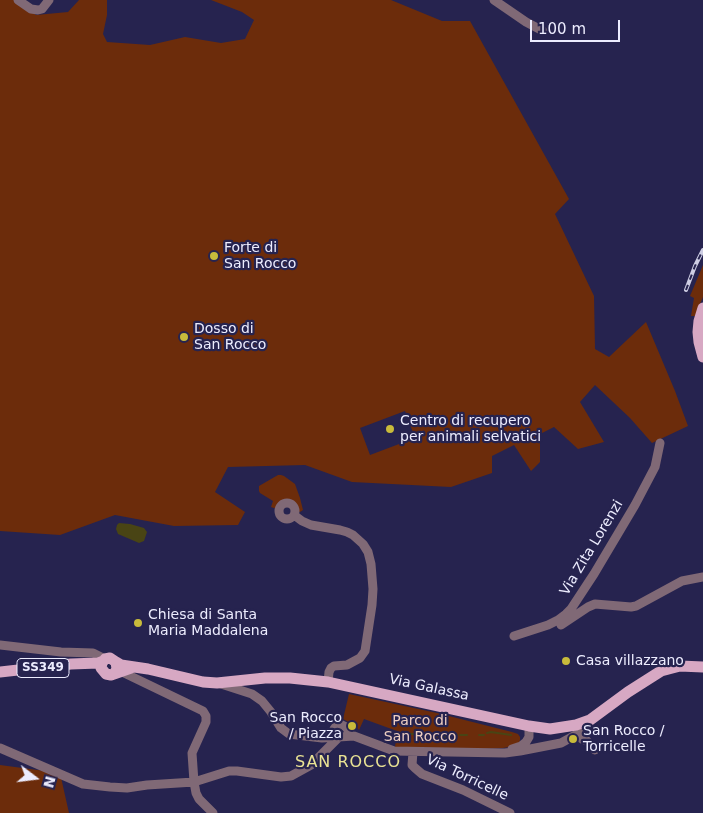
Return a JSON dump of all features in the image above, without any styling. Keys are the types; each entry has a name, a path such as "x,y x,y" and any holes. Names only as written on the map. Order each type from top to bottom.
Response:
{"main road":[{"path":"703,308 698,332 703,357"},
{"name":"SS349","path":"0,672 71,664 98,663 110,666"},
{"name":"Via Galassa","path":"110,666 135,671 148,669 203,682 217,683 265,678 290,678 328,682 529,732 562,728 590,720 661,671 680,666 703,667"}],"street":[{"path":"18,0 31,9 38,10 42,9 48,0"},
{"path":"494,0 543,31"},
{"name":"Via Zita Lorenzi","path":"660,443 654,467 635,505 572,609 558,620 538,629 517,635 525,637 538,635 564,623 595,604 636,606 682,581 703,577"},
{"path":"294,515 310,525 340,530 353,535 363,544 372,564 372,605 365,651 360,658 347,665 331,668 328,682"},
{"path":"0,645 61,652 93,653 110,666"},
{"path":"135,671 203,711 206,716 206,722 199,741 192,753 194,782 199,799 213,813"},
{"path":"217,683 252,694 262,701 281,728 289,734 322,738 352,736 394,750 413,752 520,752 582,739 596,750"},
{"path":"582,739 590,720"},
{"path":"337,738 334,735 334,729 336,725 340,724 346,727 352,736"},
{"path":"529,732 531,742 537,744 553,741 561,743"},
{"path":"488,753 521,746 526,742 529,732"},
{"path":"0,748 83,784 127,788 194,782 229,771 281,777 291,776 312,765 337,738"},
{"name":"Via Torricelle","path":"394,750 428,777 463,790 510,813"},
{"name":"Via Torricelle","path":"413,752 413,767"}],"green space":[{"path":"0,0 16,0 36,15 68,12 79,0 107,0 107,15 103,34 107,42 150,45 185,37 221,43 245,39 254,20 242,12 211,0 391,0 442,21 470,21 569,199 555,214 594,296 595,349 609,357 646,322 688,426 652,443 630,418 595,385 580,402 604,442 578,449 554,427 540,434 540,462 531,471 514,445 492,456 492,473 451,487 352,482 305,465 228,467 215,492 245,512 238,525 174,526 115,515 60,535 0,531","holes":["405,411 415,438 370,455 360,428"]},
{"path":"703,265 703,297 695,316 691,316 694,298 690,296"},
{"path":"278,475 284,476 295,484 303,510 300,512 295,502 288,499 283,500 277,508 271,507 273,501 260,493 259,486"},
{"name":"Parco di San Rocco","path":"349,694 512,732 518,734 520,740 519,743 503,748 395,747 397,731 364,719 359,730 356,726 343,719"},
{"path":"0,765 60,773 69,813 0,813"}],"shaded area":[{"path":"119,523 144,528 147,532 144,541 139,543 118,534 116,529"}],"waterway":[{"path":"402,733 433,736"},
{"path":"487,733 511,735"},
{"path":"436,736 457,735"},
{"path":"460,735 467,735"},
{"path":"479,735 484,735"}],"railway":[{"path":"686,290 703,250"}],"place":[{"name":"Forte di San Rocco","path":"214,256"},
{"name":"Dosso di San Rocco","path":"184,337"},
{"name":"Centro di recupero per animali selvatici","path":"390,429"},
{"name":"Chiesa di Santa Maria Maddalena","path":"138,623"},
{"name":"Casa villazzano","path":"566,661"},
{"name":"San Rocco / Piazza","path":"352,726"},
{"name":"San Rocco / Torricelle","path":"573,739"}],"district":[{"name":"SAN ROCCO","path":"348,763"}]}
